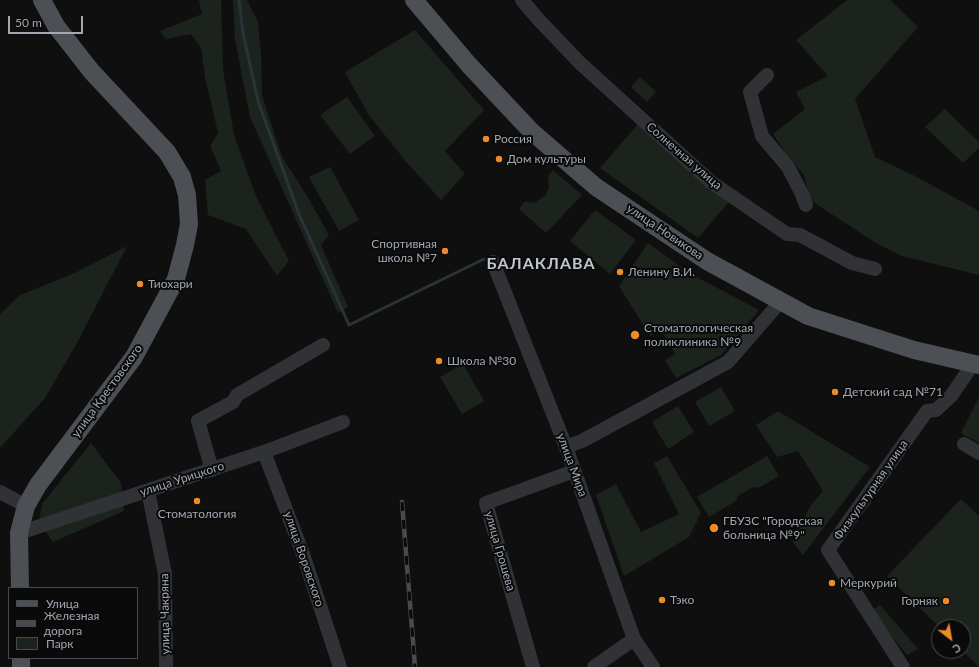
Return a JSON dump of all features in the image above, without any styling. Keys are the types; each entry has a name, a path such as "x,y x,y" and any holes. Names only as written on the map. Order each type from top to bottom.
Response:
{"main road":[{"name":"улица Крестовского","path":"20,587 19,533 26,506 38,485 134,357 176,278 185,245 188,224 187,195 182,177 167,152 92,72 56,26 42,0"},
{"name":"улица Новикова","path":"414,0 469,65 531,131 596,187 707,260 808,316 914,350 976,365"}],"street":[{"name":"Солнечная улица","path":"522,0 580,63 711,182 787,234 800,235 852,263 875,269"},
{"path":"767,75 750,92 762,136 788,167 806,205"},
{"name":"улица Мира","path":"493,262 566,447 634,639 653,667"},
{"path":"566,447 582,441 728,362 782,301"},
{"path":"212,470 198,421 233,402 237,395 324,345"},
{"name":"Физкультурная улица","path":"903,667 828,550 927,411 936,410 951,396 976,365"},
{"name":"улица Урицкого","path":"19,533 212,470 343,422"},
{"path":"964,444 979,452"},
{"name":"улица Воровского","path":"264,452 303,554 340,667"},
{"name":"улица Грошева","path":"533,667 486,503 574,471"},
{"name":"улица Чакряна","path":"148,491 165,574 166,667"},
{"path":"0,492 26,506"},
{"path":"594,667 634,639"}],"green space":[{"path":"199,0 221,0 223,70 234,135 256,196 289,261 277,276 246,229 208,215 205,180 221,171 210,146 218,133 205,77 201,48 191,34 166,39 160,31 202,14"},
{"path":"233,0 247,0 258,22 261,55 262,96 282,157 309,199 329,235 321,245 348,307 338,313 250,117 235,40"},
{"path":"847,0 890,0 918,27 855,99 875,157 917,177 979,211 979,275 902,256 876,243 810,200 804,175 787,155 773,134 805,109 796,92 828,76 796,40"},
{"path":"415,30 484,110 445,151 465,174 441,200 407,163 368,114 345,72"},
{"path":"640,77 656,92 647,102 631,87"},
{"path":"347,97 375,136 350,154 320,115"},
{"path":"945,109 979,142 979,148 963,163 925,127"},
{"path":"638,124 729,202 698,238 600,168"},
{"path":"330,167 359,220 339,231 309,177"},
{"path":"553,170 582,195 546,233 519,209 525,201 534,203 545,196 549,188 548,176"},
{"path":"595,210 636,240 610,274 570,241"},
{"path":"648,243 691,274 759,310 721,355 676,378 665,360 675,354 661,330 650,336 619,286"},
{"path":"127,246 77,343 45,398 0,448 0,314 20,295 77,272"},
{"path":"463,364 484,401 462,414 440,377"},
{"path":"721,387 735,411 709,426 695,402"},
{"path":"979,397 979,443 961,433"},
{"path":"678,406 694,432 668,449 652,422"},
{"path":"778,411 870,467 803,555 792,541 811,505 823,491 798,451 777,457 756,425"},
{"path":"91,443 121,483 124,511 53,542 39,522 42,504"},
{"path":"667,456 701,513 689,537 624,576 596,495 616,484 641,532 679,514 654,463"},
{"path":"767,456 779,476 758,488 753,487 738,496 736,501 709,517 697,497"},
{"name":"Горняк","path":"961,499 979,516 979,667 971,659 971,619 931,619 887,576"},
{"path":"880,605 918,649 907,655 871,611"}],"waterway":[{"path":"239,0 243,33 258,101 299,214 349,325 484,259"}],"railway":[{"path":"402,502 415,667"}],"place":[{"name":"Россия","path":"486,139"},
{"name":"Дом культуры","path":"499,159"},
{"name":"Спортивная школа №7","path":"445,251"},
{"name":"Ленину В.И.","path":"620,272"},
{"name":"Тиохари","path":"140,284"},
{"name":"Стоматологическая поликлиника №9","path":"635,335"},
{"name":"Школа №30","path":"439,361"},
{"name":"Детский сад №71","path":"835,392"},
{"name":"Стоматология","path":"197,501"},
{"name":"ГБУЗС \"Городская больница №9\"","path":"714,528"},
{"name":"Меркурий","path":"832,583"},
{"name":"Тэко","path":"662,600"},
{"name":"Горняк","path":"946,601"}],"district":[{"name":"БАЛАКЛАВА","path":"541,264"}]}
